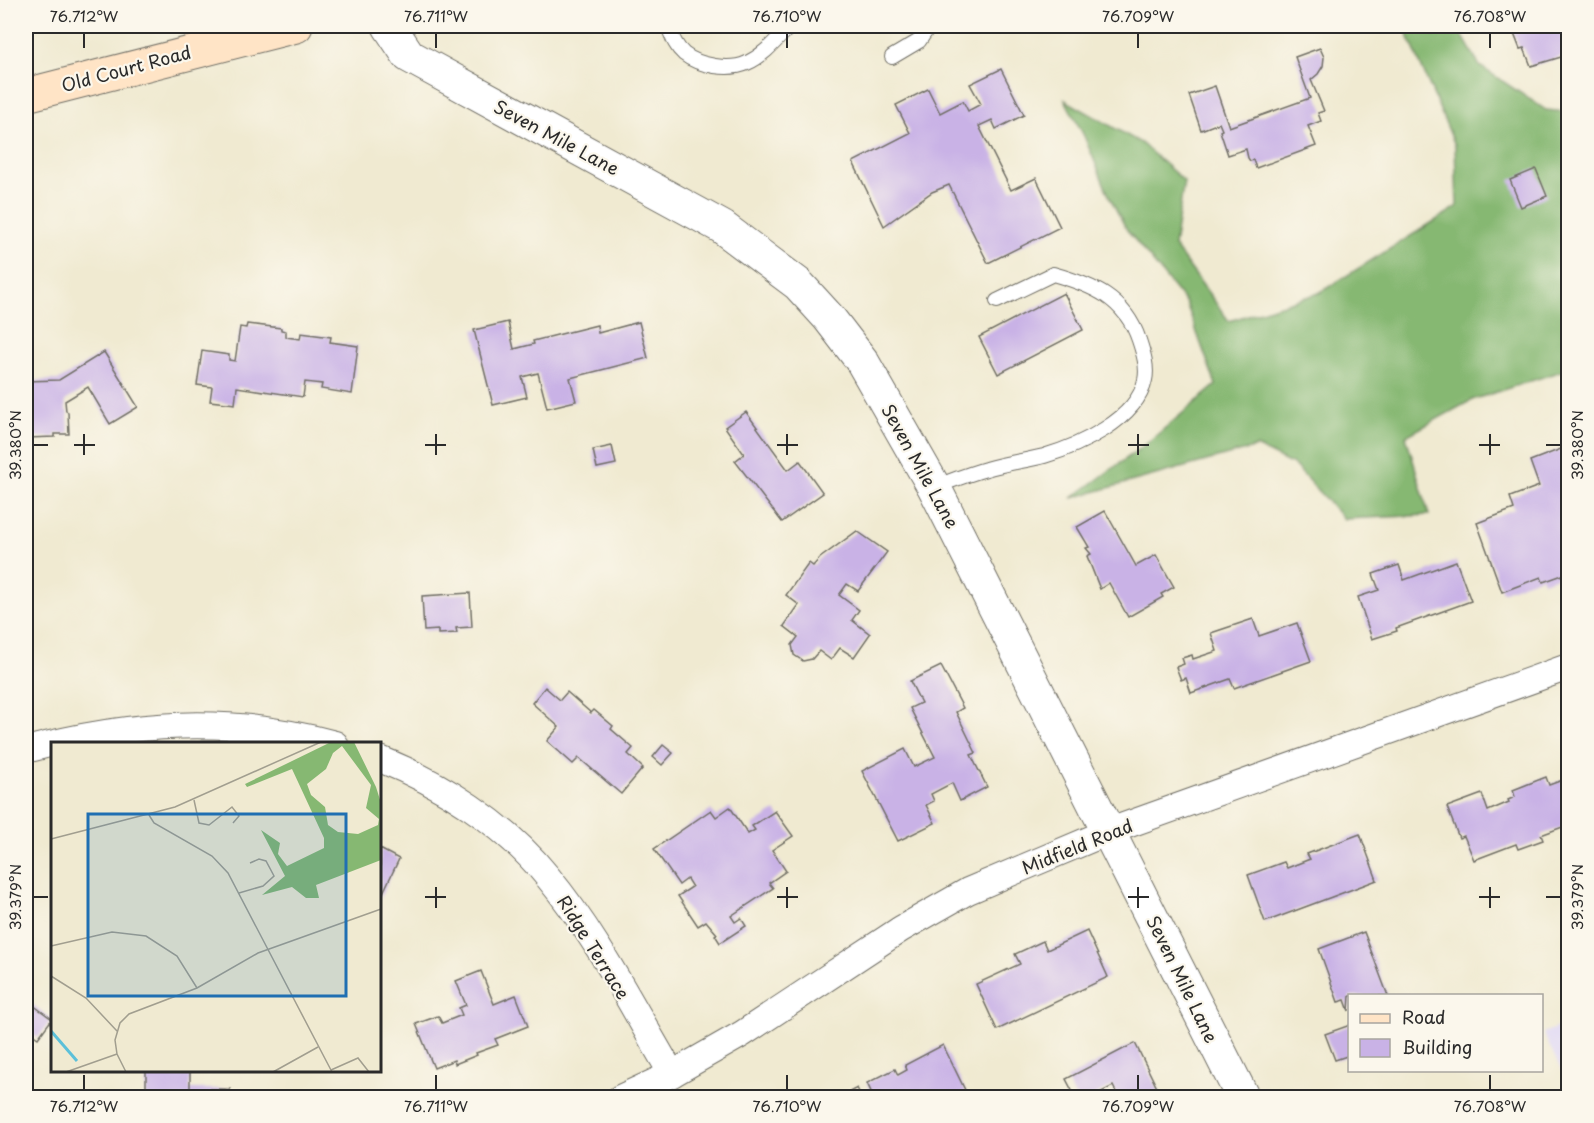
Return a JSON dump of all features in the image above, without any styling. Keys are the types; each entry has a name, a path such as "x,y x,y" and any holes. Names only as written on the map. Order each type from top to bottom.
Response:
{"main road":[{"name":"Old Court Road","path":"26,95 296,26"}],"street":[{"name":"Seven Mile Lane","path":"389,26 409,56 722,227 763,255 798,284 829,318 862,361 934,487 1110,831 1243,1098"},
{"name":"Midfield Road","path":"620,1098 672,1074 742,1034 901,929 968,891 1110,831 1569,666"},
{"path":"57,742 88,734 145,726 250,726 328,742"},
{"path":"26,750 51,744"},
{"name":"Ridge Terrace","path":"381,759 407,770 456,798 505,833 546,874 582,921 672,1074"}],"lane":[{"path":"668,26 675,43 685,55 706,64 723,67 746,64 764,53 790,26"},
{"path":"892,57 919,41 929,26"},
{"path":"934,487 987,469 1046,455 1083,441 1118,420 1136,402 1145,380 1145,356 1135,327 1119,307 1098,289 1053,274 997,301"}],"shaded area":[{"path":"1568,1023 1568,1084 1543,1033"}],"green space":[{"path":"1404,26 1461,26 1461,33 1480,66 1546,110 1568,112 1568,369 1472,400 1406,436 1429,515 1344,519 1295,466 1257,447 1072,498 1146,444 1216,385 1186,303 1127,230 1065,100 1141,143 1184,181 1174,246 1229,321 1319,293 1457,207 1455,145"}],"building":[{"path":"1511,26 1568,26 1568,55 1531,66 1524,48 1520,49"},
{"path":"1320,48 1324,57 1323,66 1311,80 1324,111 1318,113 1321,121 1308,126 1316,146 1256,168 1253,160 1250,161 1248,158 1246,149 1228,155 1219,123 1201,130 1189,95 1215,86 1229,127 1310,98 1295,57"},
{"path":"1001,69 1024,115 996,129 992,120 979,126 1011,190 1036,178 1060,227 988,263 949,185 932,192 884,226 853,162 910,133 896,105 928,89 940,113 963,101 968,111 981,104 970,84"},
{"path":"1536,169 1547,196 1521,207 1510,180"},
{"path":"1064,293 1083,330 998,374 979,337"},
{"path":"508,322 514,349 534,344 533,341 597,325 598,333 639,322 648,358 570,378 576,401 547,408 538,373 522,377 527,397 493,405 474,330"},
{"path":"247,324 281,328 286,331 286,337 300,339 301,333 331,337 330,342 358,346 352,394 321,389 322,384 305,382 303,397 237,387 235,404 210,401 212,387 197,385 202,351 229,355 229,360 235,361 240,327 246,328"},
{"path":"104,352 138,407 110,424 88,387 65,401 69,434 26,438 26,381 59,380"},
{"path":"746,412 788,470 800,461 823,493 782,522 735,461 744,454 725,427"},
{"path":"612,446 616,464 597,468 593,450"},
{"path":"1561,449 1568,469 1568,573 1543,582 1541,577 1502,592 1477,523 1514,509 1510,497 1539,486 1530,461"},
{"path":"1105,511 1136,566 1156,555 1174,587 1161,594 1163,597 1128,617 1109,583 1100,589 1087,556 1091,554 1086,548 1089,547 1077,527"},
{"path":"857,531 887,552 858,591 847,584 839,595 859,610 852,620 870,634 854,657 840,648 831,660 819,651 812,659 803,661 794,655 792,645 798,637 784,626 799,605 786,595 809,563 813,566 820,558"},
{"path":"1456,561 1471,601 1372,639 1358,597 1379,590 1373,574 1399,565 1404,580"},
{"path":"470,593 472,627 456,628 457,633 438,634 438,630 424,631 422,596"},
{"path":"1253,619 1259,636 1297,623 1311,661 1234,688 1230,679 1191,693 1186,678 1181,680 1176,667 1184,664 1182,658 1192,655 1193,659 1217,651 1211,633"},
{"path":"941,666 963,708 956,712 976,753 971,755 987,787 960,801 952,783 931,794 934,801 926,805 935,823 898,841 862,771 905,749 914,767 935,757 910,708 921,703 910,681"},
{"path":"545,687 560,700 567,692 591,713 594,710 633,748 628,754 643,768 621,794 579,758 573,764 547,741 559,727 532,703"},
{"path":"663,745 673,753 662,765 653,757"},
{"path":"1546,777 1549,785 1568,778 1568,825 1541,835 1543,840 1518,849 1516,844 1474,860 1464,836 1459,838 1447,807 1482,794 1488,811 1515,797 1513,790"},
{"path":"730,807 748,834 755,830 752,826 775,811 793,836 772,850 786,871 769,883 773,888 731,916 735,922 741,918 746,926 720,943 715,935 717,934 706,921 698,926 678,896 692,887 687,879 679,885 654,849 711,810 716,817"},
{"path":"1360,834 1377,880 1265,922 1248,875 1284,862 1287,868 1310,859 1307,854"},
{"path":"381,850 399,859 381,897"},
{"path":"1087,931 1108,977 997,1030 976,984 1020,964 1015,954 1043,941 1047,950"},
{"path":"1364,932 1387,994 1348,994 1348,1008 1345,1000 1338,1002 1319,949"},
{"path":"481,971 494,1004 516,995 528,1026 495,1039 498,1045 476,1053 477,1055 455,1064 454,1060 434,1068 416,1024 438,1016 442,1023 462,1015 459,1008 466,1005 456,981"},
{"path":"26,1000 51,1020 38,1038 32,1034 26,1042"},
{"path":"1348,1026 1348,1056 1335,1060 1325,1034"},
{"path":"1135,1043 1162,1098 1119,1098 1113,1086 1090,1098 1076,1098 1066,1079"},
{"path":"943,1045 966,1092 955,1098 874,1098 867,1083 895,1069 898,1075 907,1070 905,1065"},
{"path":"146,1072 190,1072 190,1089 230,1089 230,1098 146,1098"},
{"path":"857,1088 862,1098 838,1098"}]}
